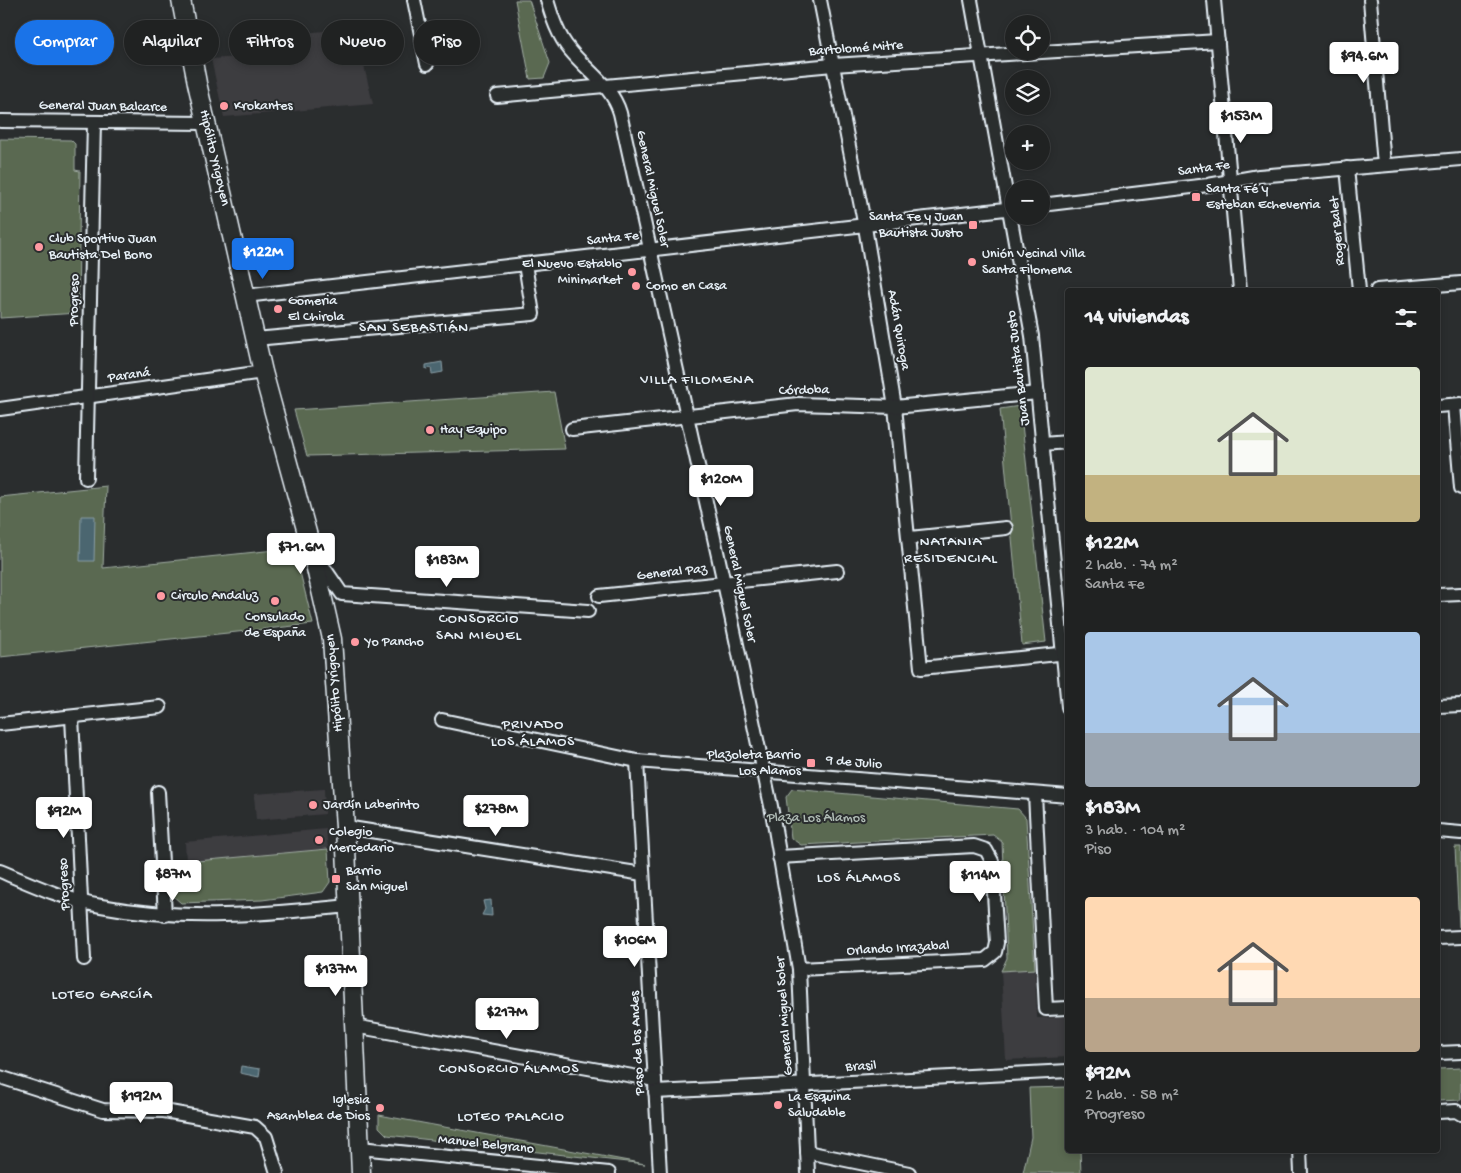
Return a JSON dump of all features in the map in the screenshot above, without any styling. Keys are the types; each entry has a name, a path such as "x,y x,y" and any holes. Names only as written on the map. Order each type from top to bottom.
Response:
{"main road":[{"name":"Hipólito Yrigoyen","path":"181,0 206,123 255,339 312,552 335,655 361,1173"}],"street":[{"path":"414,0 418,20"},
{"name":"General Miguel Soler","path":"547,0 558,31 568,48 614,96 620,113 724,583 764,770 780,857 799,969 808,1173"},
{"name":"Adán Quiroga","path":"820,0 865,227 896,407 921,668 1065,654"},
{"name":"Juan Bautista Justo","path":"971,0 1005,180"},
{"path":"1214,0 1240,288"},
{"path":"1370,0 1384,166"},
{"name":"Bartolomé Mitre","path":"497,96 833,65 1218,41"},
{"name":"General Juan Balcarce","path":"0,121 206,123"},
{"name":"Progreso","path":"86,478 94,122"},
{"name":"Santa Fe","path":"1050,204 1347,168 1461,159"},
{"name":"Roger Balet","path":"1347,168 1359,288"},
{"name":"Santa Fe","path":"245,296 1005,210"},
{"name":"Juan Bautista Justo","path":"1014,225 1032,336 1065,654"},
{"path":"255,339 533,314 525,264"},
{"path":"1401,288 1461,283"},
{"name":"Paraná","path":"0,409 263,372"},
{"name":"Córdoba","path":"572,429 798,404 896,407 1038,393"},
{"path":"1440,406 1458,405 1461,488"},
{"path":"1043,444 1065,442"},
{"path":"910,538 1006,528"},
{"path":"312,552 342,594 588,611"},
{"name":"General Paz","path":"600,596 837,571"},
{"path":"1440,594 1461,594"},
{"path":"1440,706 1461,705"},
{"path":"0,724 160,707"},
{"name":"Progreso","path":"72,716 84,959"},
{"name":"9 de Julio","path":"442,720 637,761 1065,796"},
{"name":"Paso de los Andes","path":"637,761 660,1173"},
{"path":"158,792 165,916"},
{"path":"1036,794 1046,1009 1065,1008"},
{"path":"345,827 643,874"},
{"path":"1440,831 1461,833"},
{"name":"Orlando Irrazabal","path":"780,857 974,846 986,850 992,862 997,943 995,952 985,960 799,969"},
{"path":"0,871 81,902 165,916 236,916 348,906"},
{"path":"1440,938 1461,937"},
{"name":"Brasil","path":"354,1026 655,1086 804,1085 1065,1072"},
{"path":"1440,1053 1461,1052"},
{"path":"0,1077 102,1110 164,1111 255,1127 266,1137 277,1173"},
{"path":"1440,1112 1456,1112 1461,1114"},
{"name":"Manuel Belgrano","path":"360,1148 609,1173"},
{"path":"808,1152 909,1173"},
{"path":"1300,1153 1301,1173"}],"shaded area":[{"name":"Krokantes","path":"321,31 321,65 364,65 373,104 224,117 212,65 219,65 219,58 229,58 229,65 311,65 311,32"},
{"path":"324,789 325,814 256,820 254,794"},
{"name":"Colegio Mercedario","path":"326,829 328,849 186,862 185,842"},
{"path":"1035,969 1037,1018 1065,1017 1065,1057 1006,1060 1001,971"}],"green space":[{"path":"515,0 529,0 550,63 544,78 530,79"},
{"name":"Club Sportivo Juan Bautista Del Bono","path":"0,139 71,140 75,144 75,170 80,171 78,313 0,318"},
{"name":"Hay Equipo","path":"554,392 565,449 307,456 294,410"},
{"path":"1020,406 1046,642 1022,645 1000,409"},
{"name":"Circulo Andaluz","path":"106,486 103,568 294,548 313,624 0,657 0,497"},
{"name":"Plaza Los Álamos","path":"792,789 1018,809 1026,818 1035,969 1001,971 1007,958 1002,842 993,835 801,845 791,838 786,797"},
{"path":"1455,847 1461,847 1460,927 1459,927"},
{"path":"328,849 330,882 323,892 262,900 181,903 172,895 171,871 175,868 186,867 186,862"},
{"path":"1461,1068 1461,1100 1440,1101 1440,1069"},
{"path":"1065,1087 1065,1153 1080,1153 1081,1173 1023,1173 1031,1137 1029,1088"},
{"path":"379,1115 645,1164 387,1135 379,1127"}],"water":[{"path":"442,362 443,372 432,374 431,368 426,369 426,365"},
{"path":"81,516 95,516 94,561 80,561"},
{"path":"491,900 492,916 482,915 485,909 483,901"},
{"path":"241,1066 260,1069 259,1077 240,1073"}],"place":[{"name":"Krokantes","path":"224,106"},
{"name":"Santa Fé y Esteban Echeverria","path":"1196,197"},
{"name":"Santa Fe y Juan Bautista Justo","path":"973,225"},
{"name":"Club Sportivo Juan Bautista Del Bono","path":"39,247"},
{"name":"Unión Vecinal Villa Santa Filomena","path":"972,262"},
{"name":"El Nuevo Establo Minimarket","path":"632,272"},
{"name":"Como en Casa","path":"636,286"},
{"name":"Gomeria El Chirola","path":"278,309"},
{"name":"Hay Equipo","path":"430,430"},
{"name":"Circulo Andaluz","path":"161,596"},
{"name":"Consulado de España","path":"275,601"},
{"name":"Yo Pancho","path":"355,642"},
{"name":"Plazoleta Barrio Los Alamos","path":"811,763"},
{"name":"Jardín Laberinto","path":"313,805"},
{"name":"Colegio Mercedario","path":"319,840"},
{"name":"Barrio San Miguel","path":"336,879"},
{"name":"La Esquina Saludable","path":"778,1105"},
{"name":"Iglesia Asamblea de Dios","path":"380,1108"}],"district":[{"name":"SAN SEBASTIÁN","path":"414,328"},
{"name":"VILLA FILOMENA","path":"697,380"},
{"name":"NATANIA RESIDENCIAL","path":"951,550"},
{"name":"CONSORCIO SAN MIGUEL","path":"479,628"},
{"name":"PRIVADO LOS ÁLAMOS","path":"533,734"},
{"name":"LOS ÁLAMOS","path":"859,878"},
{"name":"LOTEO GARCÍA","path":"102,995"},
{"name":"CONSORCIO ÁLAMOS","path":"509,1069"},
{"name":"LOTEO PALACIO","path":"511,1117"}]}
